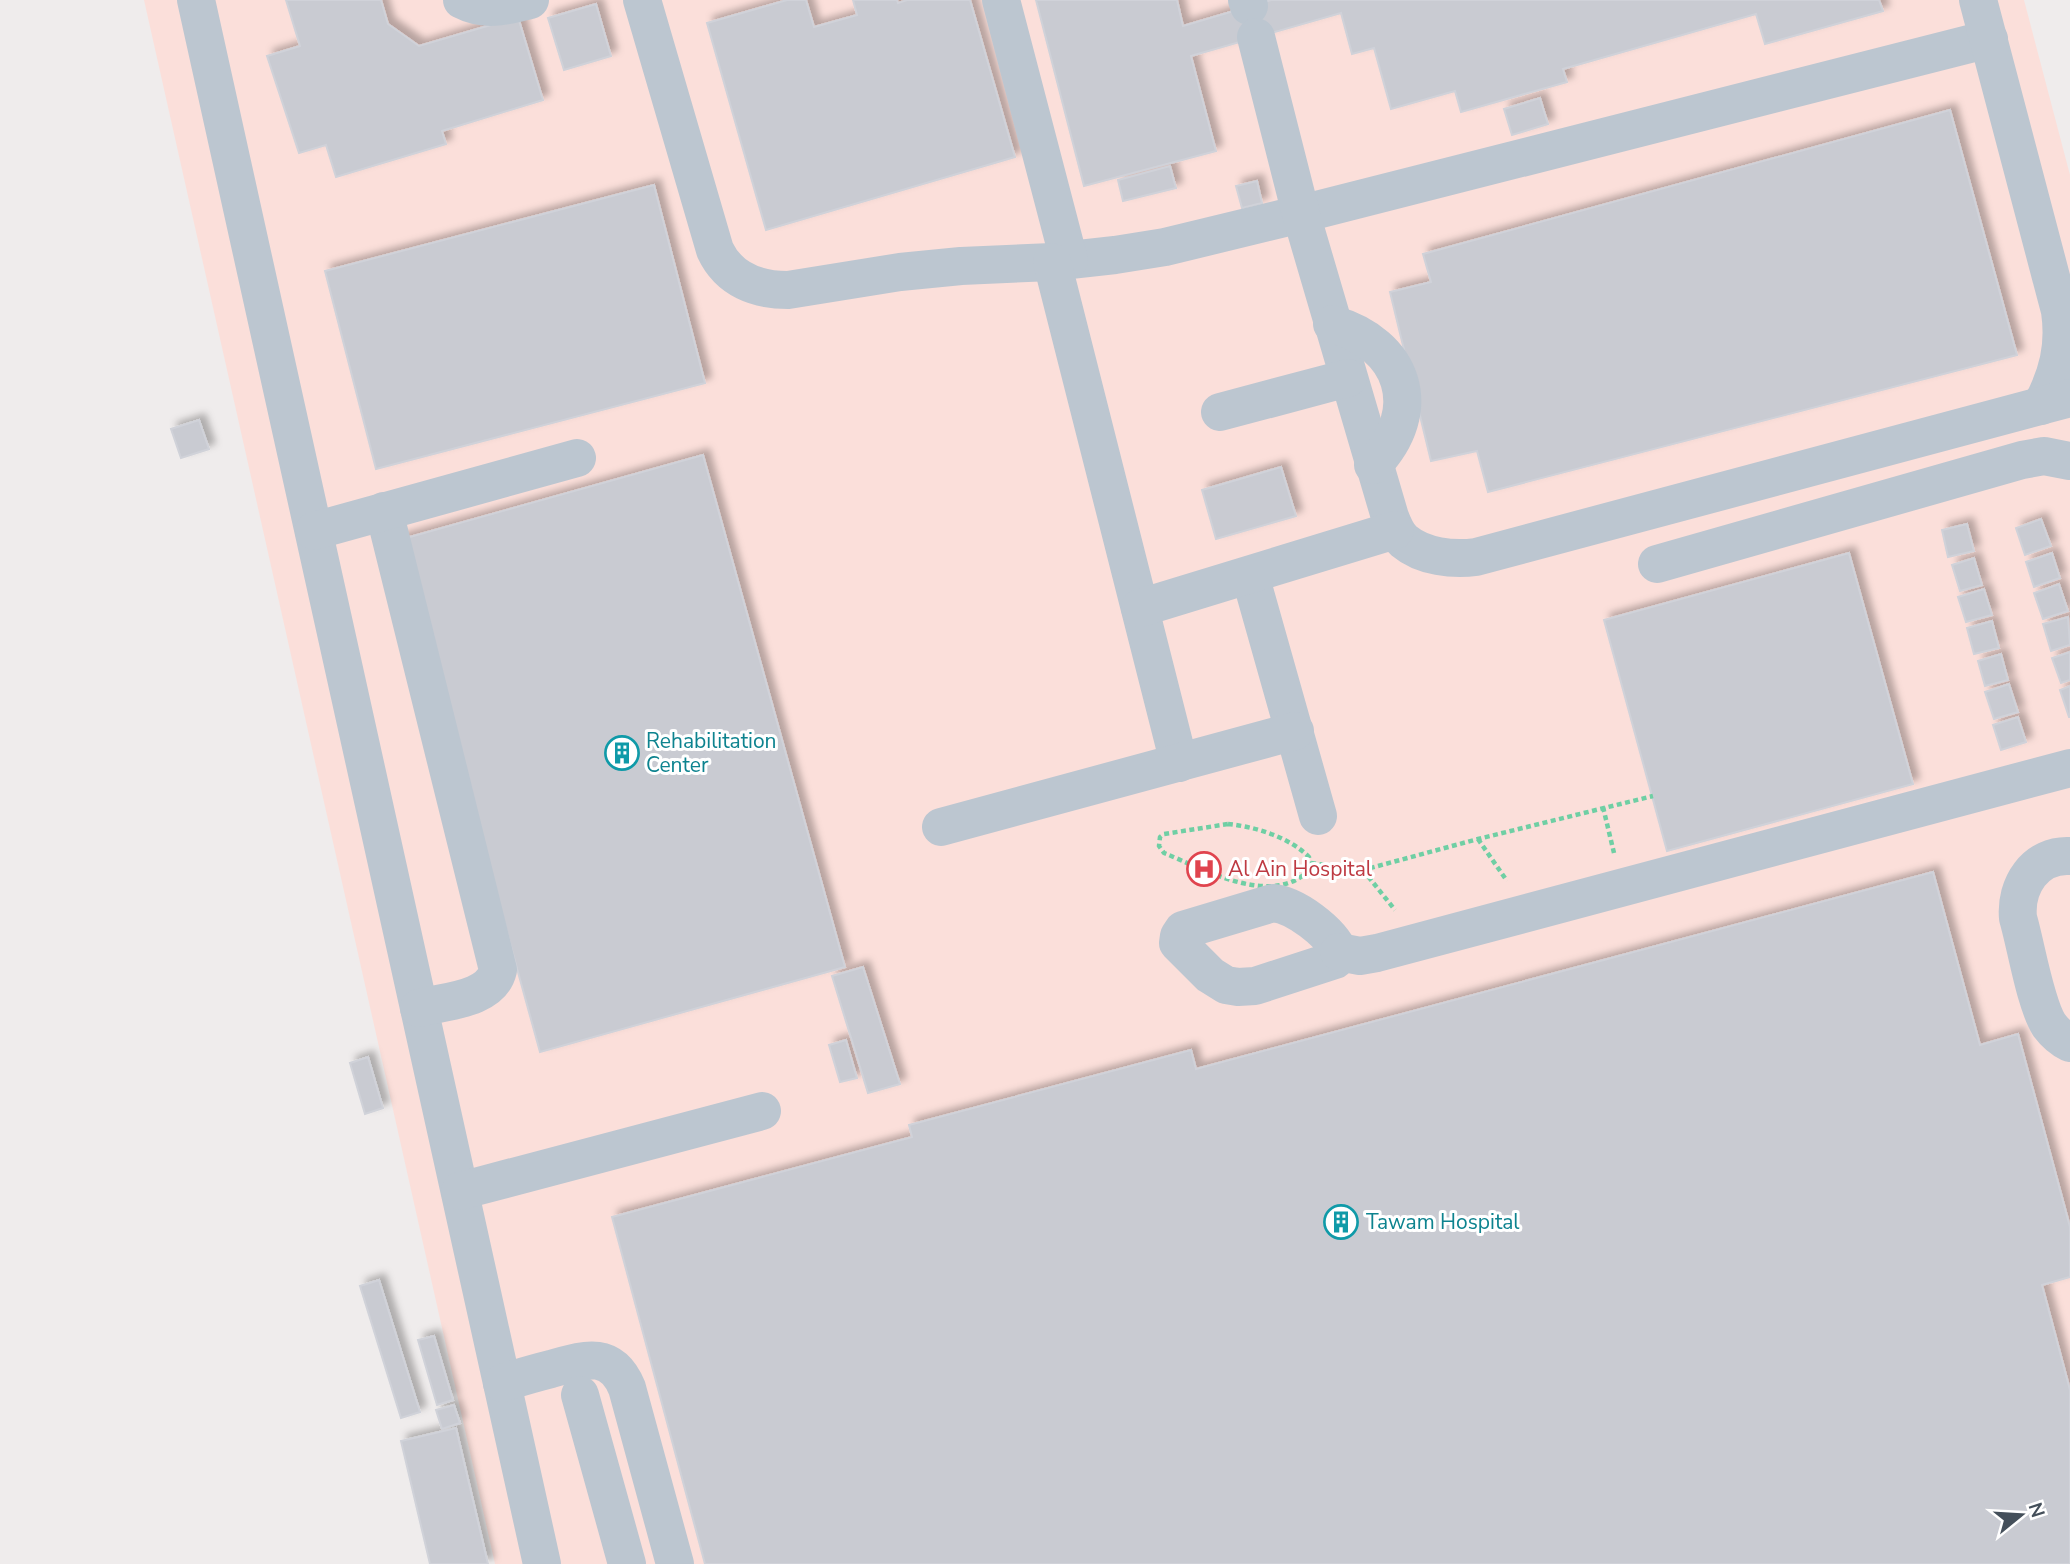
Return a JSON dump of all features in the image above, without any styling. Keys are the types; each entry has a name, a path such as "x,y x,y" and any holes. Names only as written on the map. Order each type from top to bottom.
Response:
{"lane":[{"path":"196,0 542,1564"},
{"path":"462,0 484,8 498,8 530,0"},
{"path":"642,0 721,263 737,277 758,287 788,290 900,272 1060,261 1166,247 1989,39"},
{"path":"1001,0 1140,608 1180,763"},
{"path":"1251,14 1301,214 1373,465 1395,530 1404,542 1424,552 1453,558 1476,557 2055,402 2057,370 2062,351 2062,298 1978,0"},
{"path":"1332,324 1350,329 1369,339 1384,353 1395,371 1401,391 1402,412 1397,432 1387,451 1373,465"},
{"path":"1220,412 1348,378"},
{"path":"1657,564 2022,460 2043,456 2070,461"},
{"path":"314,531 577,458"},
{"path":"384,511 498,970 496,980 489,988 479,993 419,1008"},
{"path":"1140,608 1395,530"},
{"path":"1250,575 1318,816"},
{"path":"941,827 1294,731"},
{"path":"1339,952 1360,956 1421,941 2070,768"},
{"path":"2070,856 2049,859 2036,866 2020,889 2017,903 2018,918 2042,1009 2049,1025 2070,1043"},
{"path":"460,1191 762,1111"},
{"path":"502,1382 587,1360 604,1362 619,1372 627,1388 675,1564"},
{"path":"580,1395 627,1564"}],"path":[{"path":"1311,863 1363,870 1653,796"},
{"path":"1228,824 1244,826 1265,832 1300,849 1309,857 1311,863 1305,874 1290,881 1269,886 1246,885 1164,853 1159,842 1164,834 1228,824"},
{"path":"1478,839 1528,913"},
{"path":"1363,870 1421,941"}],"shaded area":[{"name":"Al Ain Hospital","path":"144,0 2024,0 2070,175 2070,1564 495,1564"}],"building":[{"path":"286,0 381,0 388,24 419,46 518,17 543,100 442,131 446,144 336,177 326,145 299,153 267,56 300,46"},
{"path":"787,0 806,0 814,27 857,15 853,0 897,0 898,3 907,0 970,0 1015,157 766,230 707,23"},
{"path":"1036,0 1177,0 1183,26 1271,0 1879,0 1883,11 1765,44 1756,14 1563,69 1567,82 1461,112 1455,91 1391,109 1374,48 1352,54 1341,13 1191,56 1216,151 1084,186"},
{"path":"596,4 611,56 564,70 548,18"},
{"path":"1540,98 1548,124 1512,135 1504,109"},
{"path":"1950,110 2017,355 1488,492 1477,451 1431,461 1390,292 1431,282 1423,254"},
{"path":"1170,166 1176,188 1123,201 1118,180"},
{"path":"1257,181 1262,203 1242,208 1236,186"},
{"path":"654,185 705,383 376,469 325,271"},
{"path":"199,420 209,449 181,458 171,429"},
{"name":"Rehabilitation Center","path":"703,455 845,967 540,1052 399,540"},
{"path":"1281,467 1296,516 1216,539 1202,490"},
{"path":"2041,519 2051,546 2025,555 2016,528"},
{"path":"1967,524 1974,551 1948,557 1942,530"},
{"path":"1849,553 1913,784 1667,851 1604,620"},
{"path":"2052,553 2060,578 2034,587 2026,562"},
{"path":"1974,558 1982,585 1960,591 1952,565"},
{"path":"2059,584 2068,611 2043,619 2034,593"},
{"path":"1984,589 1992,615 1966,622 1958,597"},
{"path":"2068,617 2070,645 2051,651 2043,624"},
{"path":"1992,621 1999,648 1974,654 1967,628"},
{"path":"2070,652 2070,680 2061,683 2052,658"},
{"path":"2001,654 2008,680 1985,686 1978,661"},
{"path":"2009,684 2018,712 1994,719 1985,692"},
{"path":"2070,686 2070,717 2069,717 2060,690"},
{"path":"2018,717 2026,742 2001,750 1993,725"},
{"name":"Tawam Hospital","path":"1933,872 1980,1045 2018,1034 2070,1227 2070,1277 2042,1285 2070,1390 2070,1564 705,1564 612,1217 912,1137 909,1125 1191,1050 1196,1069"},
{"path":"863,967 900,1084 868,1093 832,976"},
{"path":"846,1040 857,1078 840,1082 829,1045"},
{"path":"368,1057 383,1108 365,1114 350,1063"},
{"path":"379,1280 420,1412 401,1418 360,1286"},
{"path":"434,1336 453,1400 437,1405 418,1340"},
{"path":"454,1405 460,1423 442,1429 436,1410"},
{"path":"456,1428 488,1564 430,1564 401,1441"}],"place":[{"name":"Rehabilitation Center","path":"622,753"},
{"name":"Al Ain Hospital","path":"1204,869"},
{"name":"Tawam Hospital","path":"1341,1222"}]}
